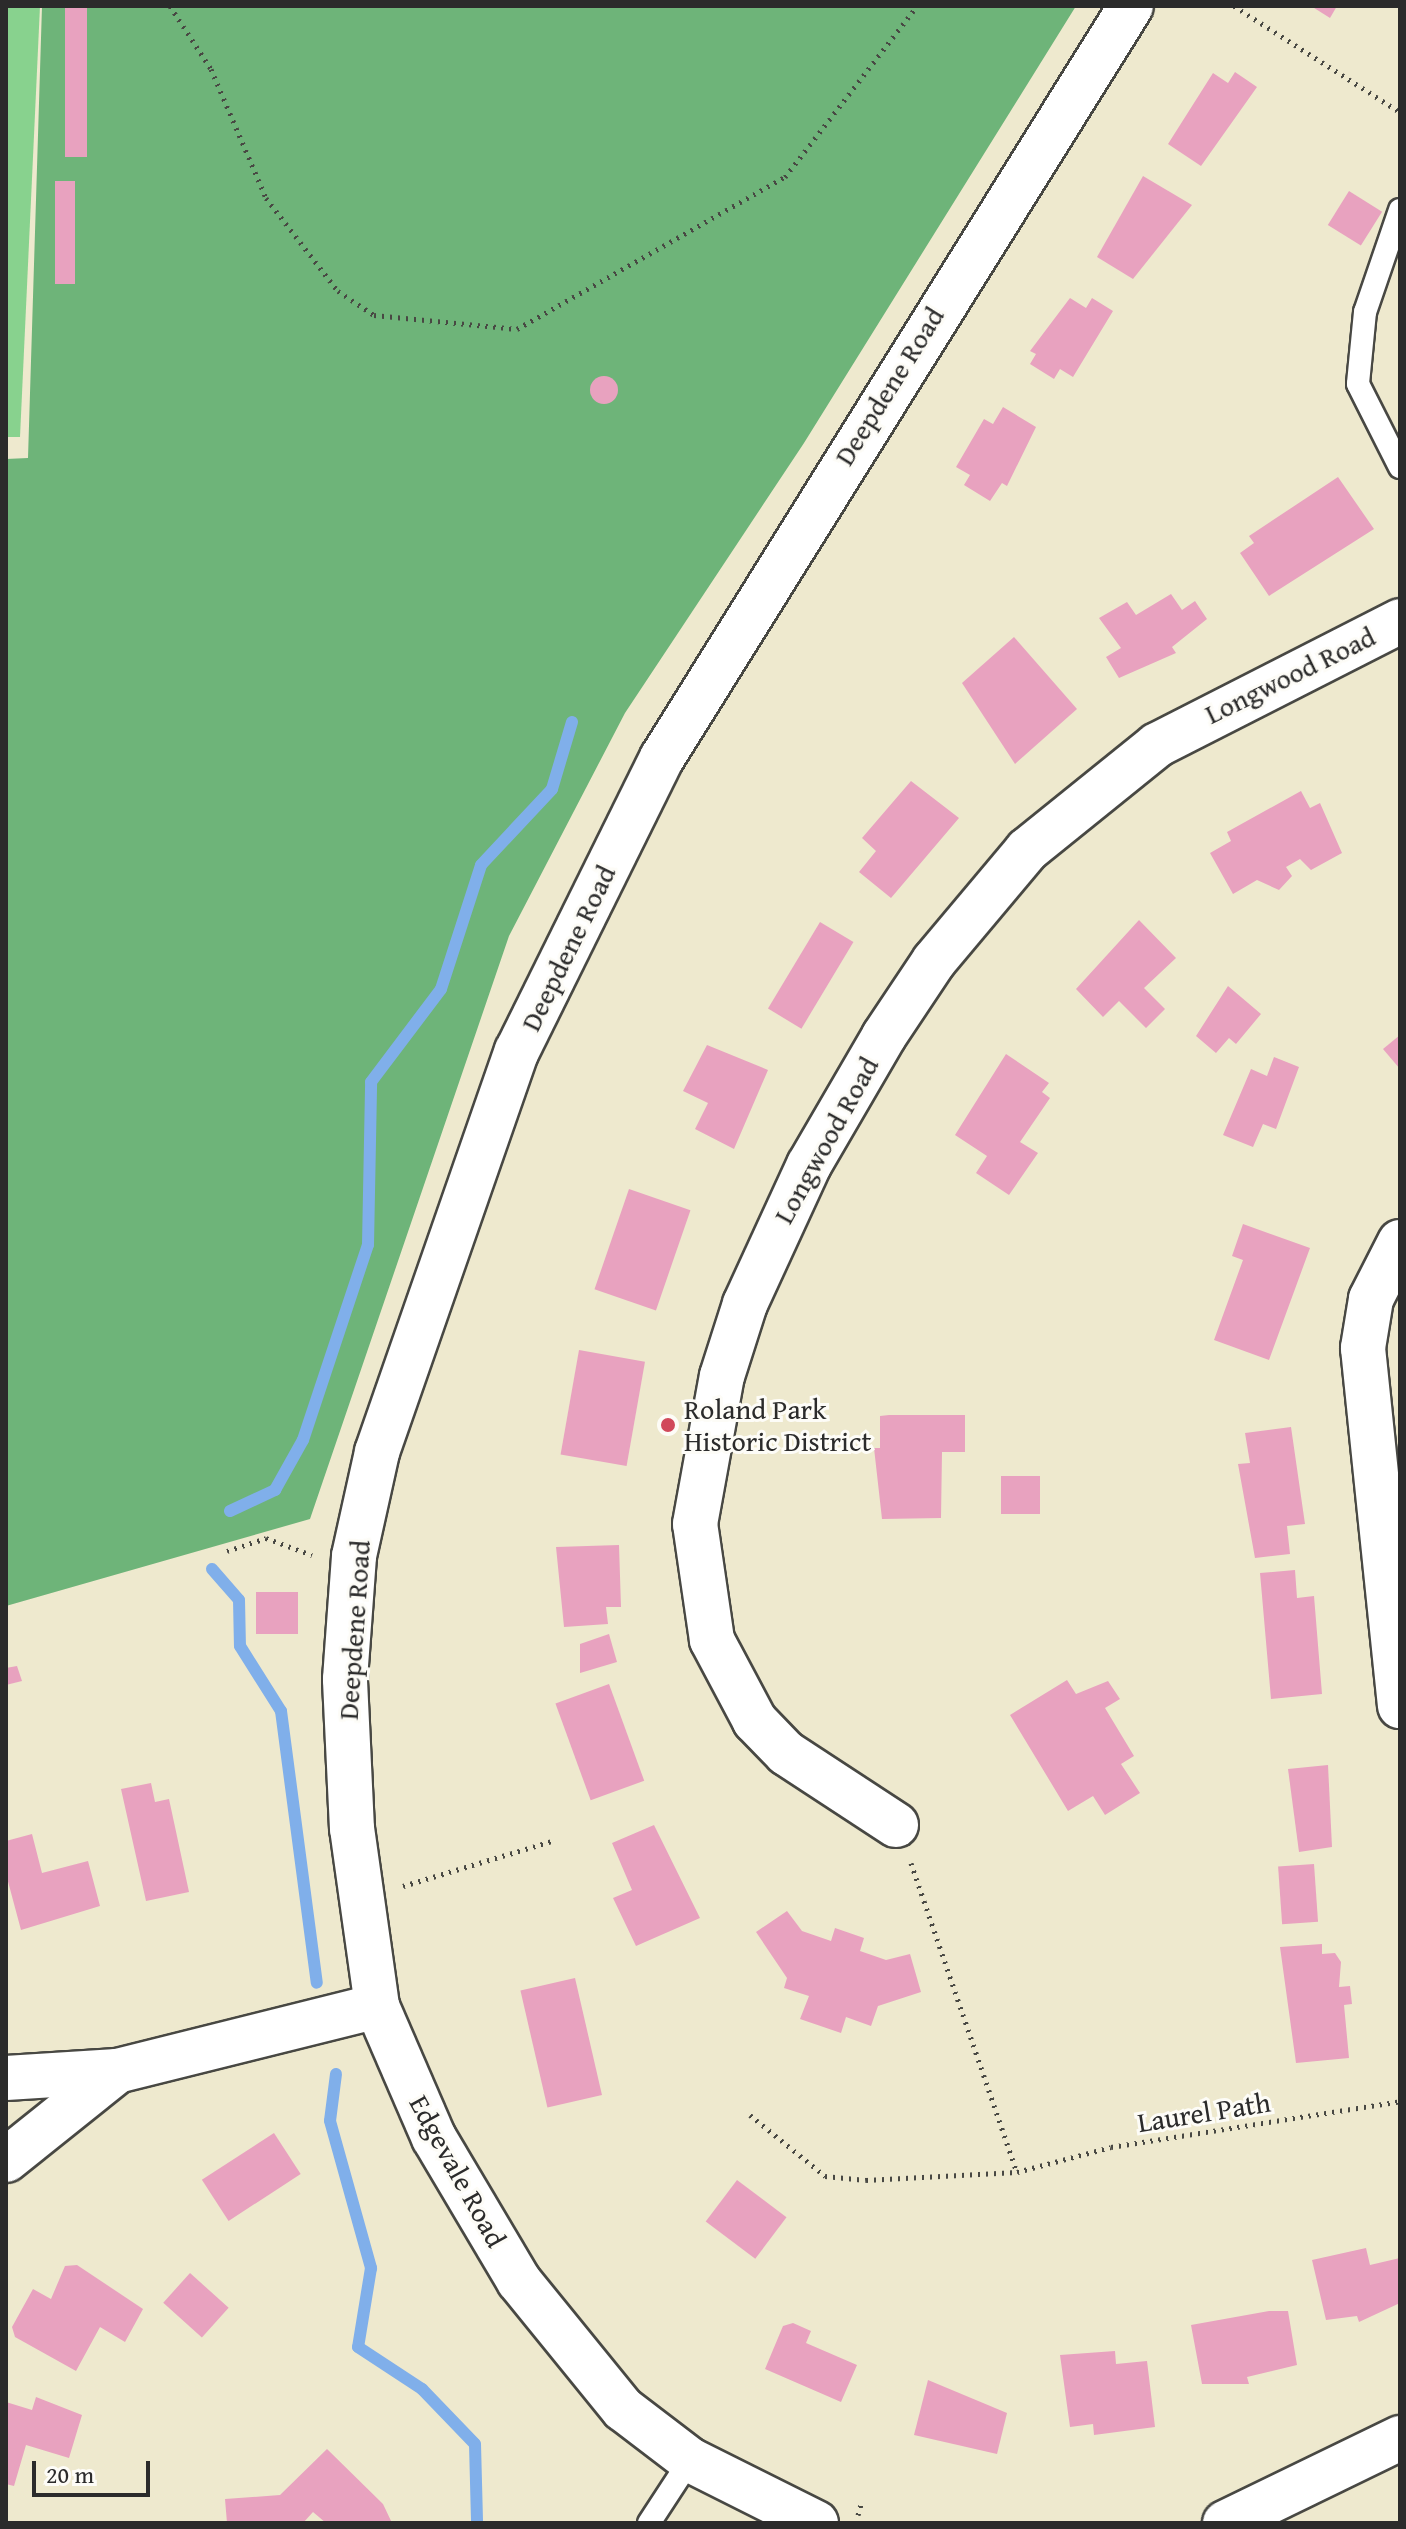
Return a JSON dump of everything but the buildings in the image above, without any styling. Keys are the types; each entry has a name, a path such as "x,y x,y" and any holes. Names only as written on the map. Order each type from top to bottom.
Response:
{"street":[{"name":"Deepdene Road","path":"377,2006 364,1898 345,1679 354,1556 377,1452 517,1051 662,758 1131,6"},
{"name":"Longwood Road","path":"896,1825 786,1753 755,1721 712,1640 695,1524 722,1376 745,1304 809,1165 884,1036 934,961 1027,850 1157,745 1400,621"},
{"path":"1400,1242 1371,1299 1363,1348 1400,1706"},
{"path":"6,2078 117,2071 377,2006"},
{"name":"Edgevale Road","path":"377,2006 434,2138 519,2281 623,2409 690,2460 837,2520"},
{"path":"6,2160 117,2071"},
{"path":"1225,2523 1400,2438"}],"lane":[{"path":"1400,210 1365,312 1358,384 1400,467"},
{"path":"649,2523 690,2460"}],"path":[{"path":"170,6 211,69 266,198 338,291 374,315 517,329 785,177 917,6"},
{"path":"1234,6 1400,112"},
{"path":"227,1551 266,1538 313,1555"},
{"path":"896,1825 1017,2172"},
{"path":"364,1898 552,1841"},
{"name":"Laurel Path","path":"750,2115 825,2176 1017,2172 1111,2147 1400,2101"},
{"path":"837,2520 862,2501"}],"green space":[{"path":"6,6 40,6 20,437 6,437"},
{"path":"42,6 1076,6 804,443 625,713 509,936 310,1519 6,1606 6,459 28,458"}],"waterway":[{"path":"230,1511 275,1490 303,1440 368,1245 371,1082 441,989 481,865 552,789 572,722"},
{"path":"212,1569 239,1600 240,1646 281,1711 317,1983"},
{"path":"336,2074 330,2121 371,2268 358,2347 422,2389 475,2444 477,2523"}],"place":[{"name":"Roland Park Historic District","path":"668,1425"}]}
